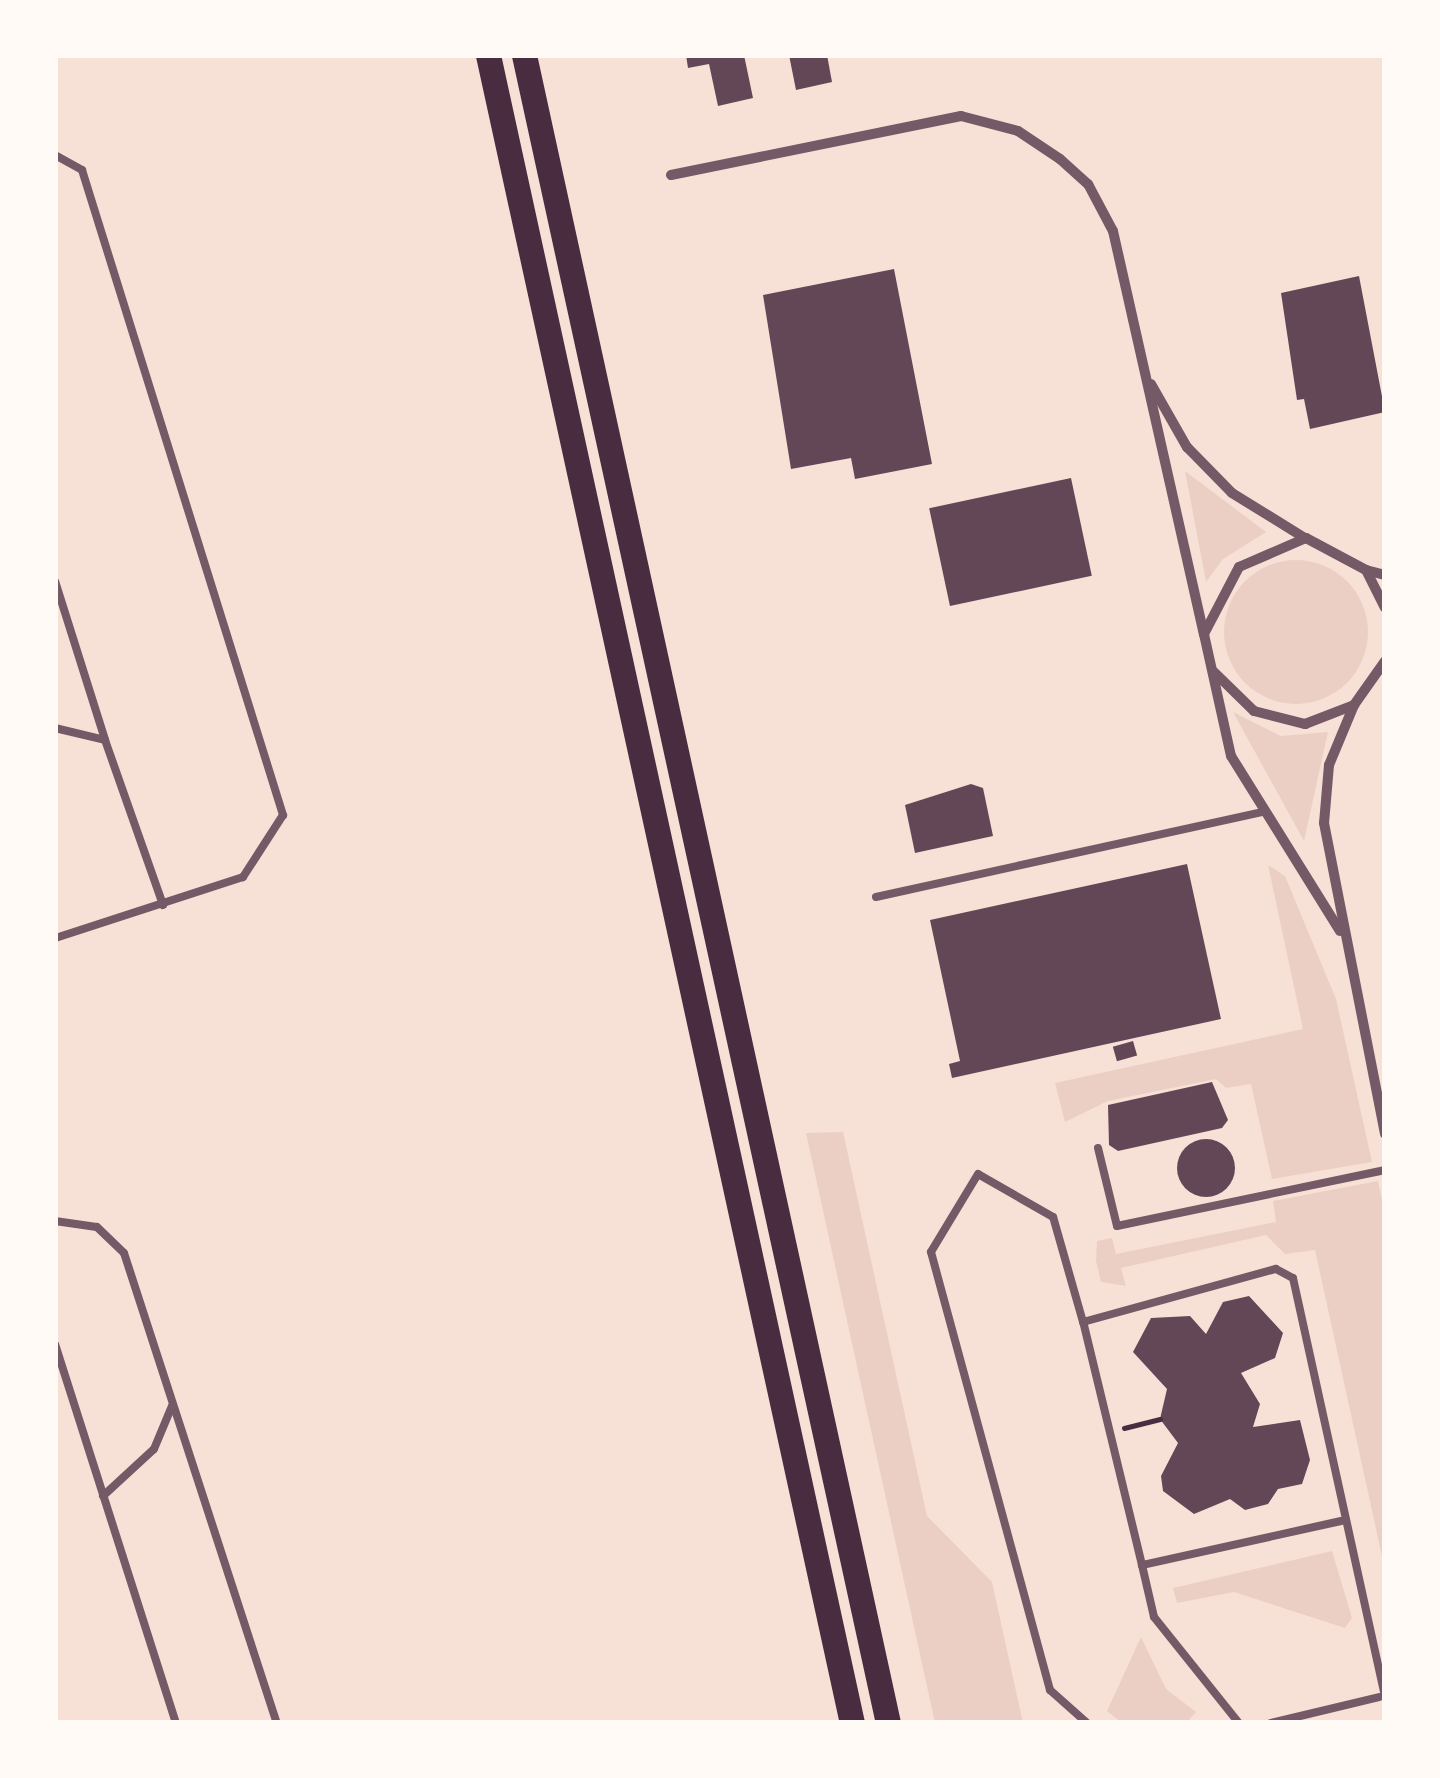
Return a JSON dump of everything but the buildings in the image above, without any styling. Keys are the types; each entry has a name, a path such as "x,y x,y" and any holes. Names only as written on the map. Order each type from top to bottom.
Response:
{"highway":[{"path":"488,55 852,1723"},
{"path":"524,55 888,1723"}],"street":[{"path":"671,174 961,116 1018,132 1088,184 1105,216 1145,373 1232,756 1262,812 1340,931"},
{"path":"1145,373 1186,447 1232,492 1306,538 1366,570 1385,575"},
{"path":"1204,634 1240,566 1306,538"},
{"path":"1366,570 1385,608"},
{"path":"1385,663 1354,705 1330,765 1324,824 1340,931 1385,1134"},
{"path":"1213,671 1254,711 1278,721 1331,718 1354,705"}],"lane":[{"path":"55,155 82,170 283,814 243,877 164,906 55,938"},
{"path":"55,581 105,740 164,906"},
{"path":"55,728 105,740"},
{"path":"876,898 1262,812"},
{"path":"1098,1148 1117,1226 1385,1170"},
{"path":"1086,1723 1050,1690 931,1252 978,1174 1053,1217 1083,1322 1154,1617 1239,1723"},
{"path":"55,1221 97,1227 124,1253 278,1723"},
{"path":"1083,1322 1276,1268 1293,1278 1382,1697 1270,1723"},
{"path":"55,1344 176,1723"},
{"path":"104,1496 154,1450 172,1402"},
{"path":"1142,1565 1342,1521"}],"path":[{"path":"1110,1432 1160,1419"}],"shaded area":[{"path":"1185,471 1266,532 1223,559 1206,582"},
{"path":"1296,560 1324,566 1347,581 1362,604 1368,632 1362,660 1347,683 1324,698 1296,704 1268,698 1245,683 1230,660 1224,632 1230,604 1245,581 1268,566"},
{"path":"1233,712 1281,736 1328,732 1304,841"},
{"path":"1268,865 1285,876 1336,999 1372,1162 1272,1179 1251,1084 1226,1088 1216,1079 1108,1101 1065,1122 1055,1083 1303,1029"},
{"path":"843,1132 927,1516 992,1582 1023,1723 935,1723 806,1133"},
{"path":"1378,1181 1385,1214 1385,1570 1315,1250 1285,1254 1266,1235 1121,1268 1126,1286 1101,1282 1096,1261 1097,1241 1112,1238 1116,1254 1276,1222 1273,1201"},
{"path":"1332,1551 1352,1618 1345,1628 1234,1592 1177,1603 1173,1588"},
{"path":"1141,1637 1166,1689 1196,1712 1187,1722 1122,1723 1107,1711"}]}
